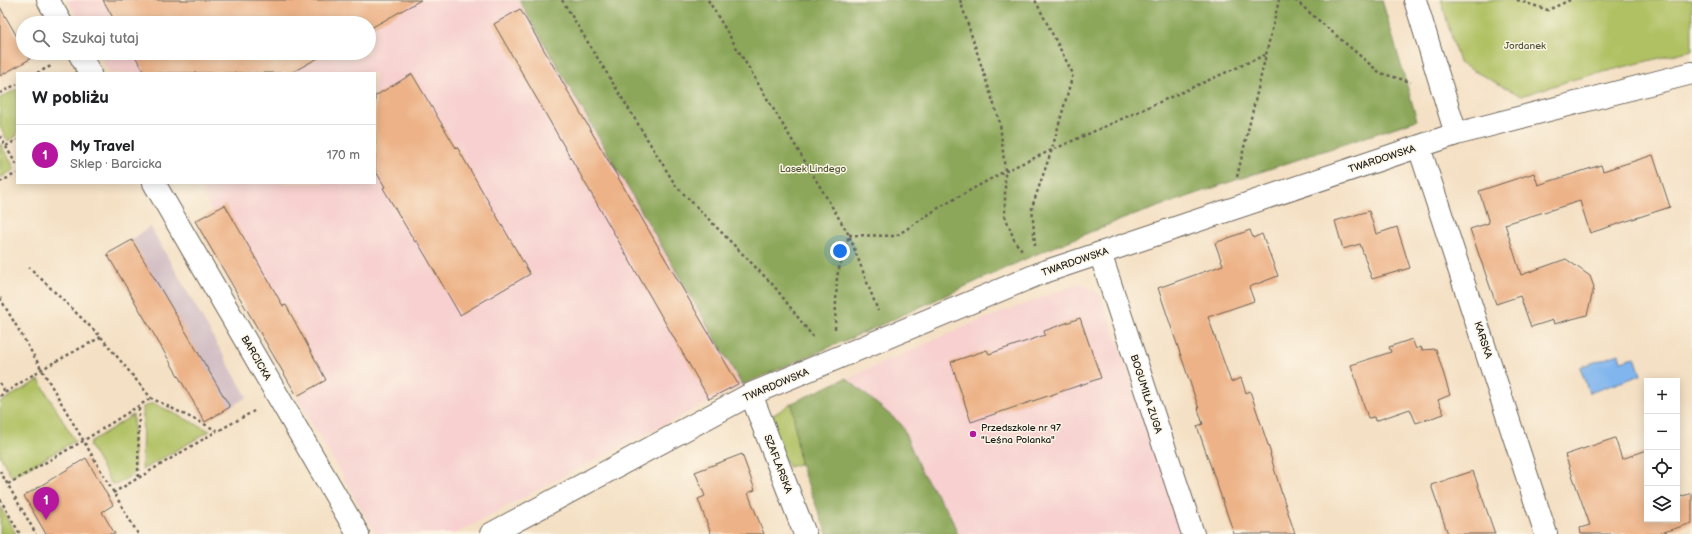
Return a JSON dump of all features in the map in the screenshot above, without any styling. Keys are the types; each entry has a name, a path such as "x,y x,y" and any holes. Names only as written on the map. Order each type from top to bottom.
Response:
{"street":[{"path":"48,0 57,16"},
{"path":"1415,0 1456,134"},
{"path":"83,60 89,72"},
{"name":"TWARDOWSKA","path":"491,534 751,394 1041,273 1456,134 1692,73"},
{"name":"KARSKA","path":"1419,147 1546,534"},
{"name":"BARCICKA","path":"155,184 358,534"},
{"name":"BOGUMIŁA ZUGA","path":"1100,253 1193,534"},
{"name":"SZAFLARSKA","path":"751,394 805,534"}],"path":[{"path":"562,0 676,186 774,286 815,340"},
{"path":"708,0 849,235 878,309"},
{"path":"960,0 1000,123 1005,171 1005,216 1015,242 1027,256"},
{"path":"1035,0 1073,74 1052,149 1032,207 1035,252"},
{"path":"1236,184 1278,0"},
{"path":"1295,0 1380,73 1444,93"},
{"path":"1517,0 1548,10 1570,0"},
{"path":"849,235 896,236 940,207 1005,171 1265,55"},
{"path":"41,72 55,63"},
{"path":"0,93 16,85"},
{"path":"0,136 16,164"},
{"path":"6,146 16,141"},
{"path":"0,182 16,174"},
{"path":"835,334 838,276 849,235"},
{"path":"30,267 101,337 152,398 218,431"},
{"path":"0,298 138,534"},
{"path":"0,396 42,369 101,337"},
{"path":"0,383 6,392"},
{"path":"8,484 83,441 152,398"},
{"path":"138,406 138,478"},
{"path":"113,492 256,410"},
{"path":"0,472 36,534"},
{"path":"0,499 20,534"}],"shaded area":[{"path":"67,0 518,0 742,385 560,478 455,534 376,534 195,221 212,212 198,184 376,184 376,72 109,72 102,60 376,60 376,16 77,16"},
{"path":"150,226 247,397 205,422 107,254 132,240"},
{"name":"Przedszkole nr 97 \"Leśna Polanka\"","path":"1080,283 1101,295 1184,534 827,534 800,464 792,403 971,324"}],"green space":[{"name":"Lasek Lindego","path":"519,0 1382,0 1417,120 1115,222 1032,256 872,329 742,385"},
{"name":"Jordanek","path":"1441,0 1692,0 1692,50 1575,79 1521,96 1459,63"},
{"path":"16,90 16,137 8,141 0,127 0,98"},
{"path":"0,143 15,169 0,178"},
{"path":"846,378 901,424 921,471 950,515 958,534 827,534 800,464 792,403"},
{"path":"39,380 75,441 12,477 0,456 0,402"},
{"path":"153,403 210,431 142,470 143,407"},
{"path":"792,403 800,464 788,467 767,419"},
{"path":"133,415 135,473 116,485 111,483 89,445 90,442"},
{"path":"0,506 16,534 0,534"}],"water":[{"path":"1619,354 1621,361 1635,357 1641,375 1589,393 1580,367"}],"building":[{"path":"103,0 421,0 376,25 376,16 112,16"},
{"path":"0,7 16,35 16,60 28,60 0,76"},
{"path":"520,9 738,384 709,399 494,24"},
{"path":"137,60 314,60 293,72 144,72"},
{"path":"412,74 456,148 457,147 530,274 460,315 417,241 415,242 383,188 385,187 376,172 376,95"},
{"path":"1653,155 1670,207 1590,233 1580,201 1505,224 1521,275 1566,259 1590,276 1594,287 1587,315 1554,324 1553,320 1531,327 1520,296 1496,304 1470,229 1489,223 1479,191 1534,173 1538,185 1601,165 1603,171"},
{"path":"225,205 283,306 286,305 326,380 297,396 195,221"},
{"path":"1369,211 1376,234 1397,227 1410,268 1372,279 1360,244 1343,249 1335,221"},
{"path":"1250,230 1253,238 1262,234 1278,276 1249,287 1254,301 1208,317 1231,382 1241,378 1246,393 1250,391 1295,534 1234,534 1197,426 1203,424 1199,409 1158,288 1223,265 1215,243"},
{"path":"132,240 230,407 205,422 107,254"},
{"path":"1080,318 1101,378 971,422 951,362 987,350 989,354 1045,335 1044,331"},
{"path":"1412,339 1416,349 1421,347 1422,350 1436,349 1450,395 1438,400 1444,414 1416,423 1410,409 1375,421 1374,417 1368,418 1351,365 1391,352 1389,347"},
{"path":"1615,438 1622,459 1644,451 1644,522 1680,522 1680,497 1692,493 1692,523 1658,534 1581,534 1580,528 1590,525 1565,455"},
{"path":"742,454 755,490 748,493 764,534 711,534 698,499 705,496 695,472"},
{"path":"86,458 113,505 102,512 115,534 46,534 24,496"},
{"path":"1473,471 1495,534 1448,534 1431,485"}],"place":[{"name":"Przedszkole nr 97 \"Leśna Polanka\"","path":"973,434"},
{"name":"My Travel","path":"46,520"}]}
